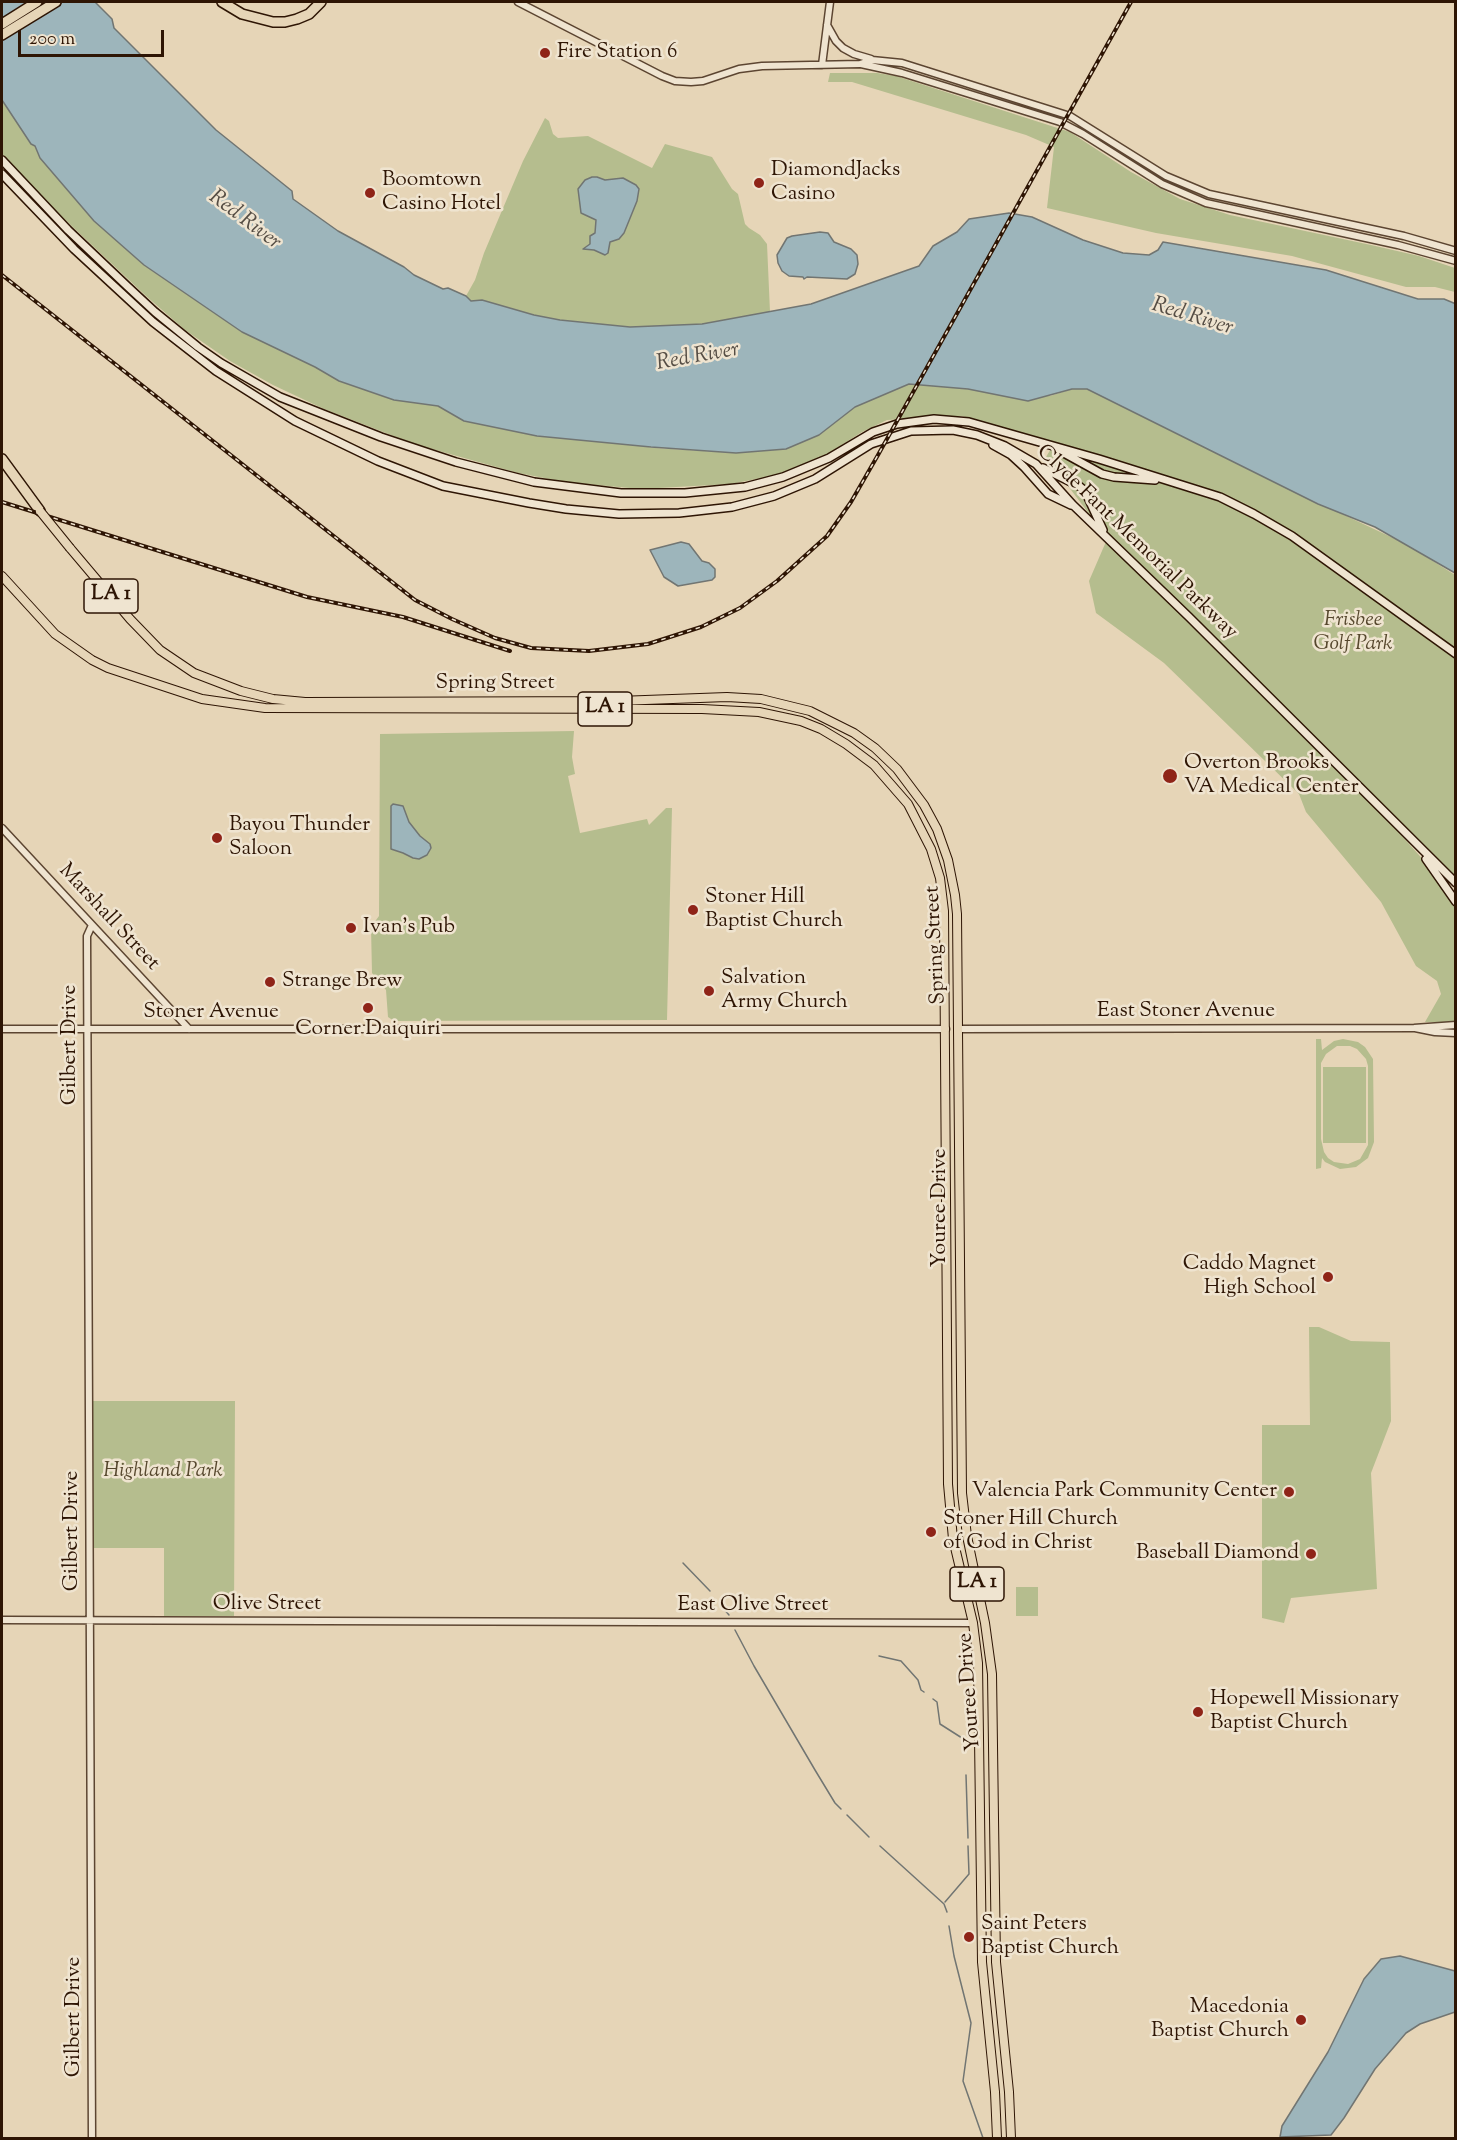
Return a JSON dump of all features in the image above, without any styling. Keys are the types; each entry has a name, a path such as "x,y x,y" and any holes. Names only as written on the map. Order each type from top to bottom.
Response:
{"highway":[{"path":"2,24 37,2"},
{"path":"2,35 56,2"},
{"path":"222,2 256,19 279,22 309,14 321,2"},
{"path":"2,459 40,511"}],"main road":[{"name":"Clyde Fant Memorial Parkway","path":"2,160 68,230 180,334 221,363 280,397 318,414 381,437 478,468 534,482 592,490 685,493 745,487 783,477 829,458 873,432 889,426 915,421 954,420 1022,437 1220,497 1278,527 1455,654"},
{"name":"Clyde Fant Memorial Parkway","path":"2,174 66,241 153,322 216,371 294,422 378,461 443,486 529,504 604,513 699,512 753,502 795,488 815,479 868,446 895,435 930,429 964,432 1005,446 1036,464 1078,509 1455,883"},
{"path":"964,432 984,440 1011,456 1048,494 1078,509"},
{"path":"1022,437 1066,454 1097,473 1187,486"},
{"path":"1036,464 1085,491 1108,537"},
{"name":"Spring Street","path":"2,466 130,619 160,650 194,673 259,696 305,702 607,702 739,697 797,707 843,726 874,748 897,769 919,796 940,836 948,860 955,895 958,934 958,1029"},
{"name":"Spring Street","path":"2,576 55,634 84,656 108,668 190,696 243,707 738,710 781,716 821,729 861,753 886,777 908,804 931,849 940,878 944,911 946,1029"},
{"path":"1403,832 1433,868 1455,902"},
{"path":"946,1029 958,1029"},
{"name":"Youree Drive","path":"946,1029 946,1323 949,1510 957,1559 973,1623 980,1685 981,1919 984,1988 995,2092 997,2139"},
{"name":"Youree Drive","path":"958,1029 959,1323 963,1506 970,1554 985,1623 994,1700 997,1982 1009,2092 1011,2139"},
{"path":"946,1323 959,1323"},
{"path":"973,1623 985,1623"},
{"path":"981,1919 995,1920"}],"street":[{"path":"519,2 675,81 704,81 736,70 757,66 860,64 902,72 1060,122 1158,182 1201,201 1398,245 1455,261"},
{"path":"822,65 830,2"},
{"path":"827,25 836,40 852,54 872,60 902,63 1060,112 1087,125 1166,176 1209,194 1404,236 1455,251"},
{"path":"860,64 872,60"},
{"name":"Marshall Street","path":"2,828 190,1030"},
{"name":"Gilbert Drive","path":"92,925 87,936 92,2139"},
{"name":"East Stoner Avenue","path":"958,1029 1414,1028 1455,1025"},
{"name":"East Stoner Avenue","path":"1414,1028 1455,1033"},
{"name":"Stoner Avenue","path":"2,1029 946,1029"},
{"name":"Olive Street","path":"2,1620 533,1623"},
{"name":"East Olive Street","path":"533,1623 973,1623"}],"green space":[{"path":"830,73 877,73 896,76 1070,132 1131,172 1180,199 1230,215 1419,256 1455,268 1455,292 1435,287 1406,287 1292,256 1156,233 1047,208 1054,147 1026,135 852,82 828,82"},
{"name":"Frisbee Golf Park","path":"2,100 35,146 124,246 144,265 242,332 339,381 394,400 438,406 464,421 655,448 736,453 786,449 819,435 855,407 909,384 1050,396 1072,389 1087,389 1406,544 1455,575 1455,881 1090,515 1046,457 1055,442 962,416 887,420 862,432 829,453 781,474 731,484 640,489 565,482 518,473 414,444 324,409 273,385 230,361 185,330 62,217 2,154"},
{"path":"545,118 549,121 553,134 558,138 588,136 652,168 665,144 712,157 732,189 738,194 745,224 760,235 767,244 770,312 702,324 630,327 560,320 482,300 471,301 466,296 475,280 523,161"},
{"path":"1108,537 1224,657 1388,820 1433,871 1455,908 1455,1022 1425,1022 1441,994 1437,981 1416,966 1381,902 1306,812 1299,794 1164,663 1096,613 1089,581"},
{"path":"574,731 572,757 575,774 568,776 580,833 647,819 649,825 666,808 672,808 667,1020 394,1021 388,1017 386,990 372,973 371,927 379,916 380,734"},
{"path":"1316,1039 1321,1039 1322,1050 1334,1041 1343,1039 1358,1042 1365,1047 1373,1059 1374,1142 1368,1158 1356,1167 1340,1169 1325,1162 1322,1158 1321,1168 1316,1169","holes":["1337,1046 1350,1046 1357,1049 1366,1059 1368,1066 1368,1145 1360,1159 1348,1164 1334,1162 1324,1152 1321,1139 1321,1063 1326,1054"]},
{"path":"1323,1067 1366,1067 1366,1143 1323,1143"},
{"path":"1309,1327 1319,1327 1351,1341 1390,1342 1391,1421 1371,1473 1377,1589 1291,1598 1284,1623 1262,1618 1262,1425 1310,1425"},
{"name":"Highland Park","path":"92,1401 235,1401 234,1616 164,1616 164,1548 92,1548"},
{"path":"1016,1587 1038,1587 1038,1616 1016,1616"}],"water":[{"name":"Red River","path":"2,2 95,2 112,19 114,28 216,130 292,191 293,199 338,231 443,289 448,288 466,296 471,301 482,300 534,315 630,327 702,324 811,304 919,266 933,246 957,232 969,219 1009,213 1032,217 1083,240 1123,253 1149,255 1158,250 1163,242 1326,270 1418,299 1444,299 1456,304 1455,573 1375,527 1318,504 1087,389 1072,389 1028,401 968,389 909,384 855,407 819,435 786,449 736,453 537,436 464,421 438,406 394,400 339,381 242,332 144,265 94,221 40,158 35,146 31,144 2,100"},
{"path":"592,177 605,180 623,178 639,189 637,201 624,233 619,239 610,242 608,253 605,255 594,250 583,249 590,244 590,236 595,233 596,220 581,213 578,189 585,180"},
{"path":"820,232 828,233 834,242 851,249 857,255 858,264 855,274 847,279 807,277 804,279 789,276 782,271 777,255 787,238"},
{"path":"681,542 689,544 702,561 709,563 715,569 715,577 712,580 678,586 664,577 650,550"},
{"path":"393,804 403,806 409,822 430,844 431,848 427,855 419,859 413,858 391,849 391,806"},
{"path":"1400,1956 1455,1971 1455,2012 1420,2024 1406,2033 1375,2069 1331,2135 1280,2137 1282,2126 1328,2052 1364,1979 1381,1959"}],"waterway":[{"path":"683,1563 710,1591"},
{"path":"723,1608 729,1615"},
{"path":"735,1630 815,1770 841,1809"},
{"path":"879,1656 901,1661 918,1680 924,1692"},
{"path":"933,1699 937,1702 940,1724 962,1738 964,1746"},
{"path":"966,1775 968,1838"},
{"path":"847,1815 869,1837"},
{"path":"880,1846 944,1904 947,1912"},
{"path":"945,1902 969,1874 968,1846"},
{"path":"949,1926 971,2023 963,2081 983,2138"}],"railway":[{"path":"2,275 415,600 495,638 531,648 589,651 648,644 701,627 740,608 777,581 827,536 851,502 878,455 1131,2"},
{"path":"2,502 307,597 403,617 510,651"}],"place":[{"name":"Fire Station 6","path":"545,53"},
{"name":"DiamondJacks Casino","path":"759,183"},
{"name":"Boomtown Casino Hotel","path":"370,193"},
{"name":"Overton Brooks VA Medical Center","path":"1170,776"},
{"name":"Bayou Thunder Saloon","path":"217,838"},
{"name":"Stoner Hill Baptist Church","path":"693,910"},
{"name":"Ivan's Pub","path":"351,928"},
{"name":"Strange Brew","path":"270,982"},
{"name":"Salvation Army Church","path":"709,991"},
{"name":"Corner Daiquiri","path":"368,1008"},
{"name":"Caddo Magnet High School","path":"1328,1277"},
{"name":"Valencia Park Community Center","path":"1289,1492"},
{"name":"Stoner Hill Church of God in Christ","path":"931,1532"},
{"name":"Baseball Diamond","path":"1311,1554"},
{"name":"Hopewell Missionary Baptist Church","path":"1198,1712"},
{"name":"Saint Peters Baptist Church","path":"969,1937"},
{"name":"Macedonia Baptist Church","path":"1301,2020"}]}
